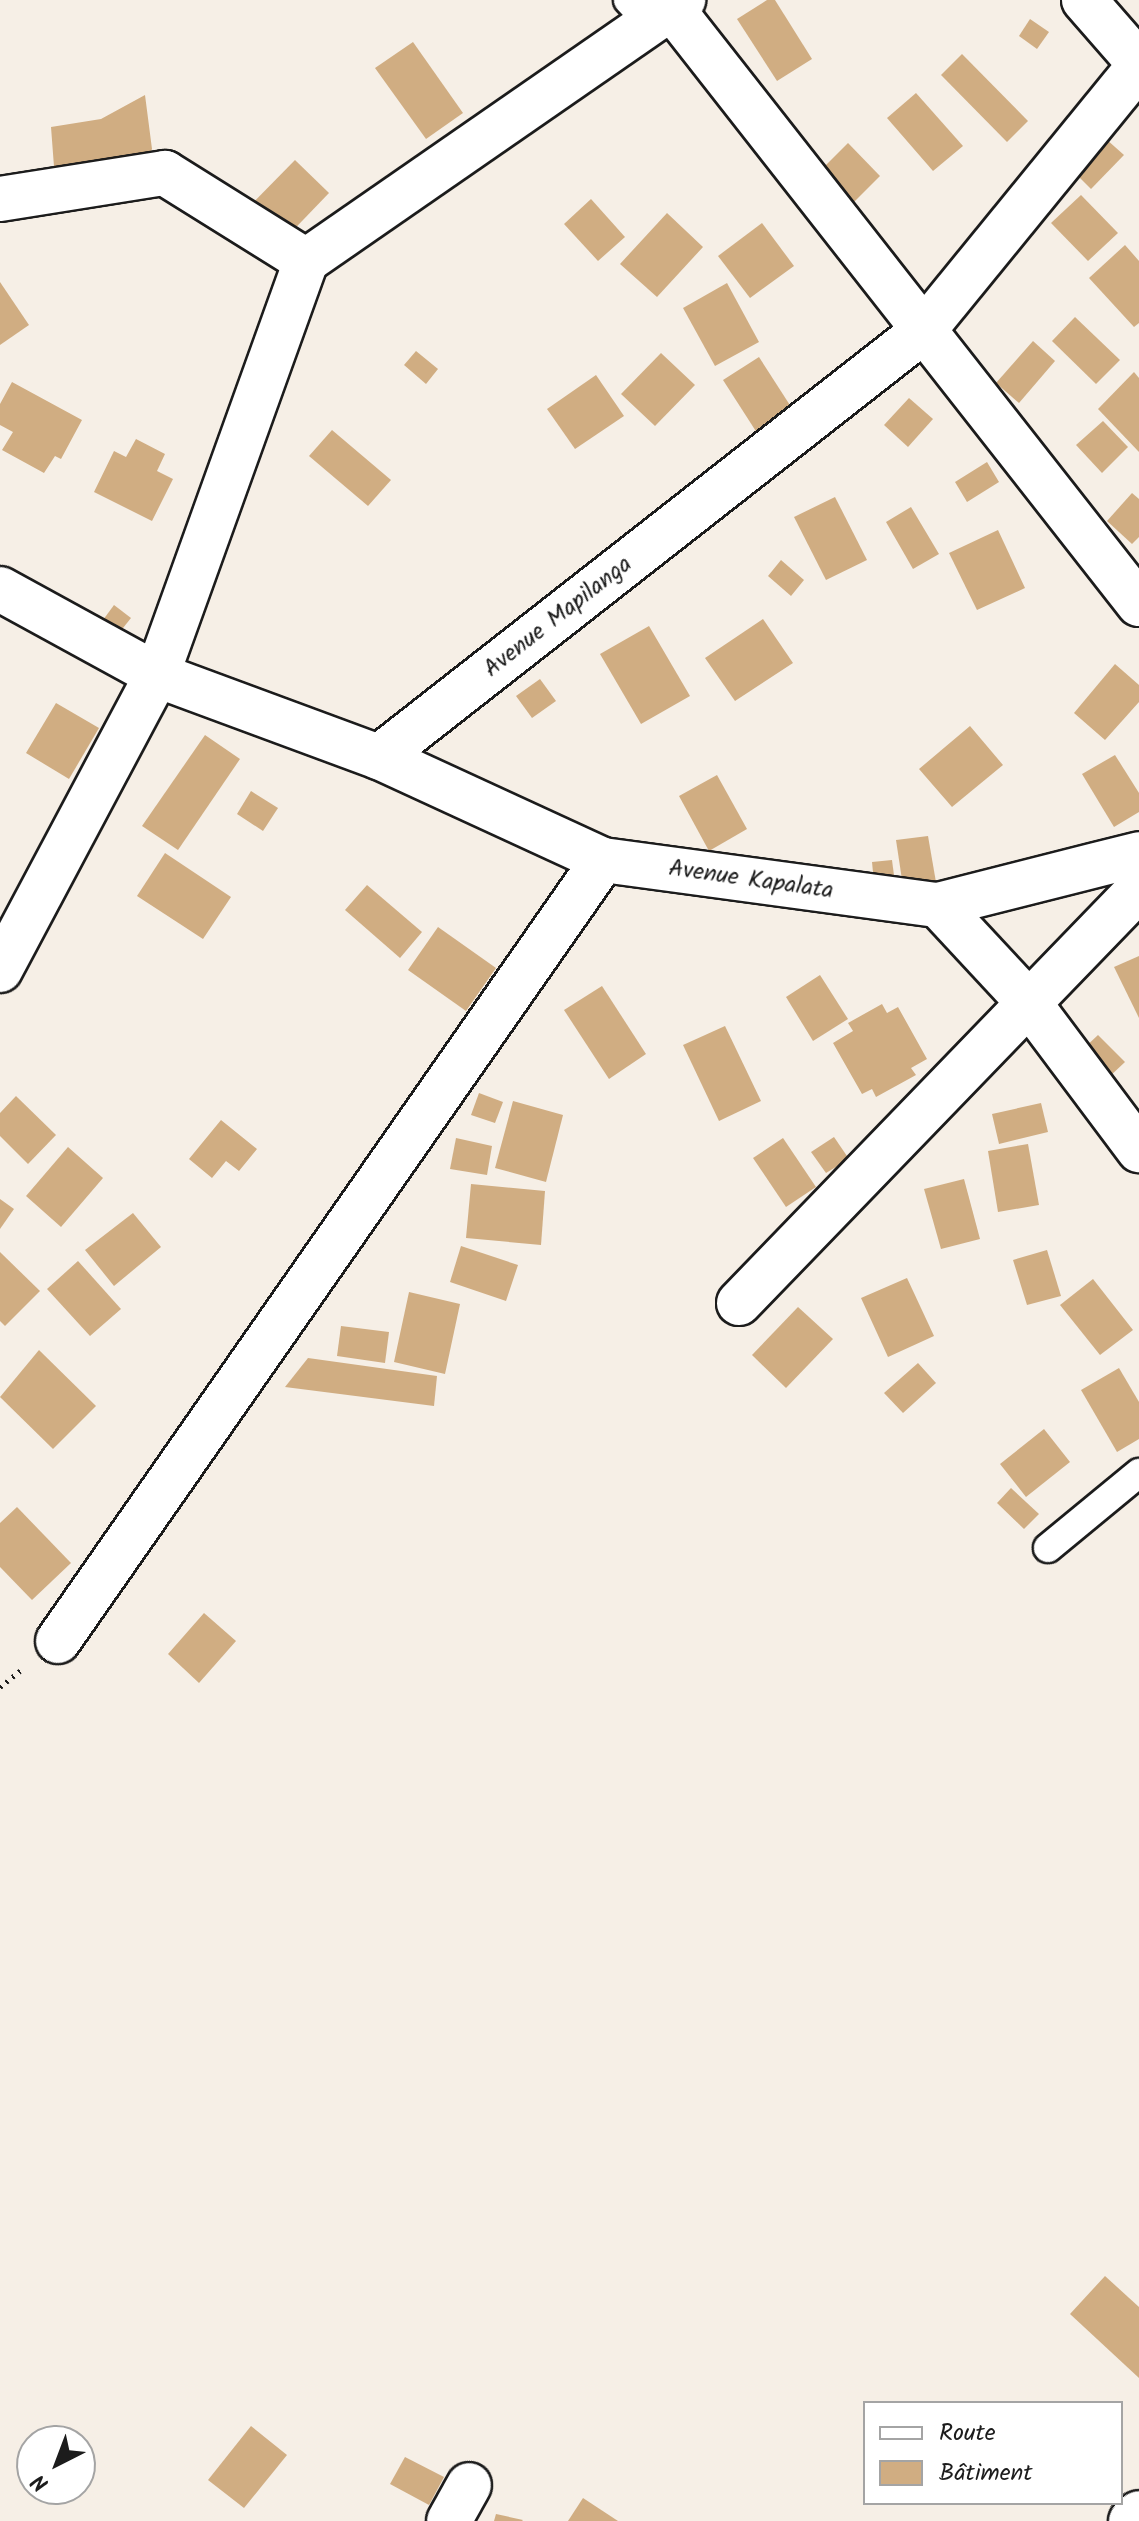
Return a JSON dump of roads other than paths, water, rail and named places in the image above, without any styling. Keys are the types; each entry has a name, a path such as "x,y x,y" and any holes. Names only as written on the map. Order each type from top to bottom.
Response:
{"street":[{"path":"1084,0 1139,64"},
{"path":"0,970 157,675 306,261 659,9 923,331 1139,604"},
{"name":"Avenue Mapilanga","path":"379,757 923,331 1139,64"},
{"path":"0,199 165,173 306,261"},
{"path":"0,589 157,675 379,757"},
{"name":"Avenue Kapalata","path":"379,757 603,860 938,905 1139,854"},
{"path":"58,1641 603,860"},
{"path":"739,1303 1139,889"},
{"path":"938,905 1029,1003 1139,1150"},
{"path":"1131,2521 1139,2513"}],"lane":[{"path":"1048,1548 1139,1473"}]}
